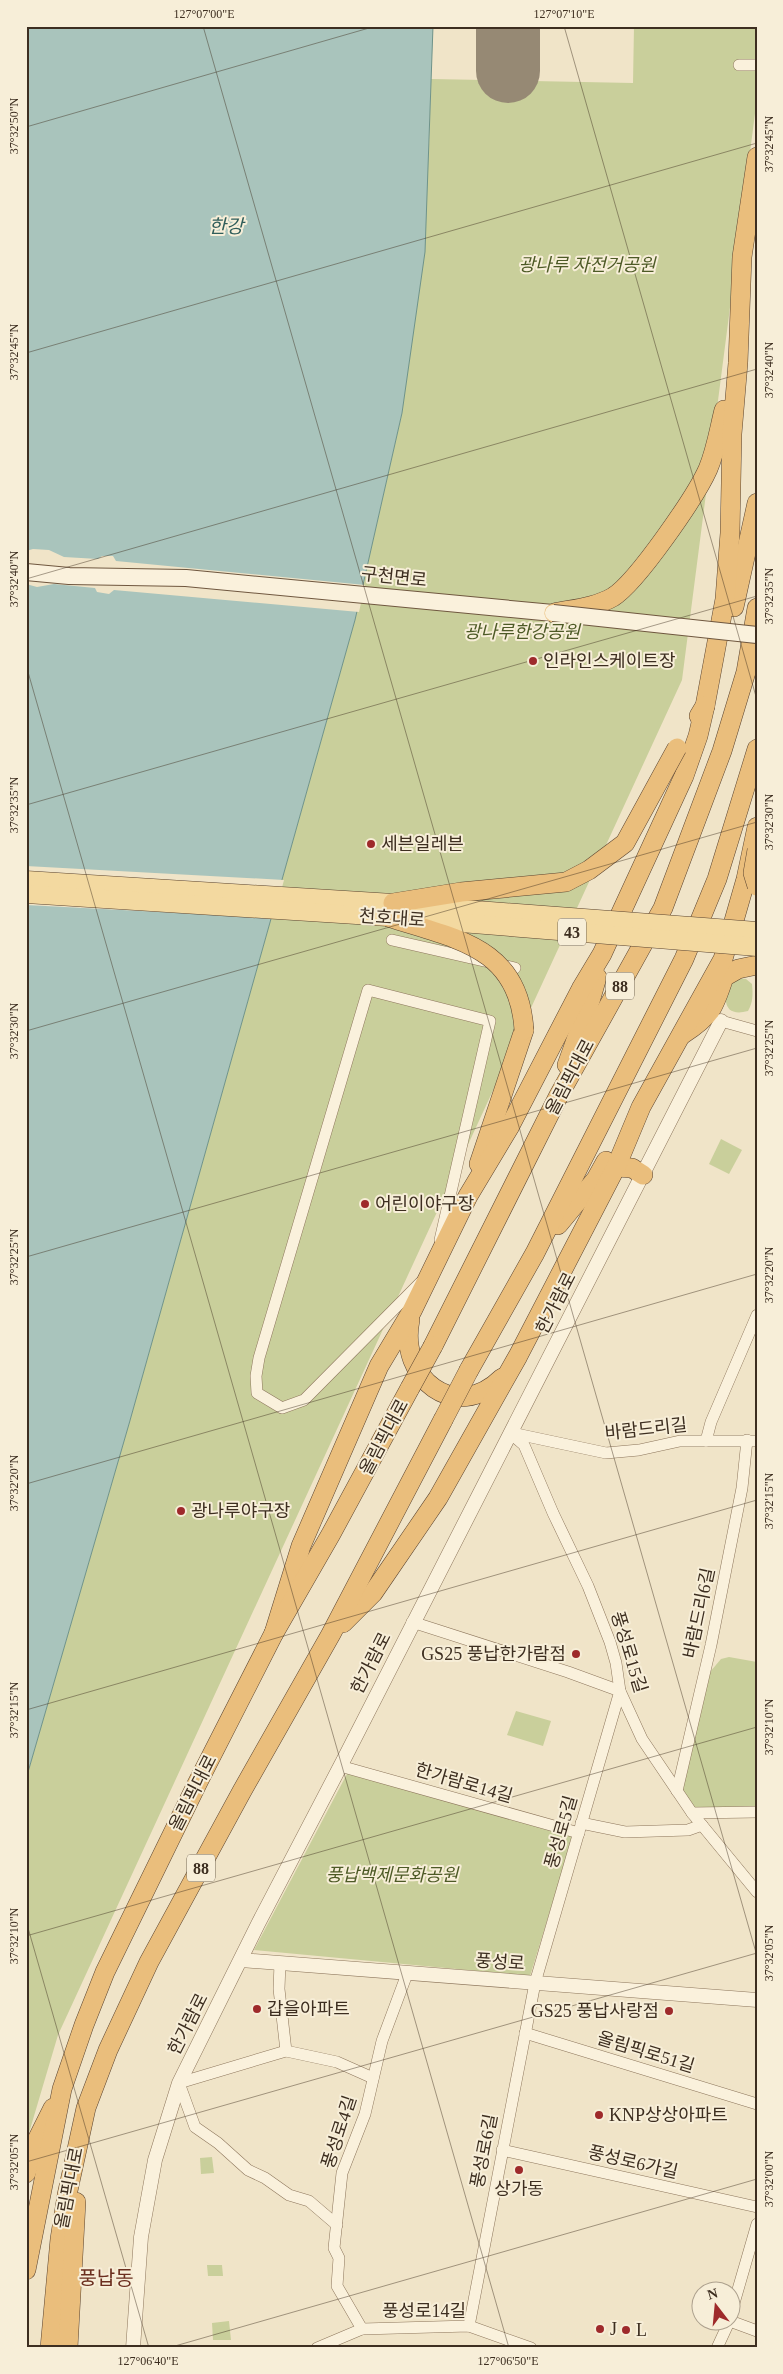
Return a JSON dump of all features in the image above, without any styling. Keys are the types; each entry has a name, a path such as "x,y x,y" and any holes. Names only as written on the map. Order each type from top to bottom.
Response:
{"highway":[{"path":"274,1633 301,1546 380,1366 412,1311 468,1196 510,1126 602,954 684,776 698,736 725,599 730,533 732,434 738,363 742,257 757,157"},
{"path":"741,294 757,260"},
{"path":"552,613 595,604 612,598 640,570 700,485 718,438 738,363"},
{"path":"391,910 461,892 566,882 581,874 625,843 677,748 706,700 719,671 757,503"},
{"name":"올림픽대로","path":"26,2270 62,2089 105,1972 197,1784 274,1633 331,1534 433,1346 559,1096 663,908 722,751 746,672 757,608"},
{"name":"올림픽대로","path":"50,2348 60,2239 78,2139 96,2081 149,1962 331,1634 443,1420 535,1253 684,958 717,879 757,749"},
{"path":"756,843 753,874 757,886"},
{"path":"678,1038 718,1013 723,968 756,843"},
{"path":"391,910 479,949 504,970 516,988 522,1009 524,1030 468,1196"},
{"path":"559,1096 569,1055 591,998 602,954"},
{"path":"723,968 738,969 757,965"},
{"path":"535,1253 596,1178 641,1108 678,1038 723,968"},
{"path":"331,1634 373,1593 438,1498 518,1356 616,1167 641,1108"},
{"path":"616,1167 632,1168 643,1175"},
{"path":"412,1311 407,1343 410,1357 423,1378 438,1391 458,1396 481,1394 502,1378 518,1356"},
{"path":"26,2173 36,2142 62,2089"},
{"path":"68,2348 78,2139"}],"main road":[{"name":"구천면로","path":"26,572 88,577 186,578 552,613 757,635"},
{"name":"천호대로","path":"26,880 391,910 757,947"},
{"name":"천호대로","path":"26,894 391,910 757,931"}],"street":[{"path":"739,65 757,65"},
{"path":"392,940 514,968"},
{"path":"368,990 490,1021 433,1268 304,1400 282,1408 257,1393 256,1376 259,1358 368,990"},
{"path":"718,1013 757,1031"},
{"name":"한가람로","path":"133,2348 141,2237 156,2160 179,2083 412,1622 643,1175 718,1013"},
{"path":"706,1441 711,1422 757,1315"},
{"name":"바람드리길","path":"510,1433 606,1453 639,1450 680,1441 752,1440"},
{"name":"풍성로15길","path":"510,1433 524,1445 553,1513 588,1586 610,1642 616,1663 620,1691 642,1739 692,1812 757,1892"},
{"name":"바람드리6길","path":"677,1791 721,1596 752,1440"},
{"path":"412,1622 568,1672 620,1691"},
{"name":"풍성로5길","path":"535,1983 620,1691"},
{"name":"한가람로14길","path":"340,1766 580,1828 625,1832 688,1830 702,1825"},
{"path":"692,1812 757,1812"},
{"name":"풍성로","path":"240,1960 757,2000"},
{"path":"280,1963 279,1989 286,2052"},
{"name":"풍성로4길","path":"362,2329 337,2286 339,2258 334,2248 342,2173 365,2114 382,2041 407,1974"},
{"name":"풍성로6길","path":"469,2326 535,1983"},
{"name":"올림픽로51길","path":"525,2033 757,2104"},
{"path":"337,2225 309,2201 289,2195 266,2178 248,2170 218,2143 194,2127 179,2083 286,2052 337,2062 374,2078"},
{"name":"풍성로6가길","path":"502,2150 757,2207"},
{"path":"740,2284 757,2224"},
{"path":"740,2324 757,2331"},
{"name":"풍성로14길","path":"317,2348 362,2329 469,2326 532,2348"},
{"path":"718,2348 725,2332"}],"green space":[{"name":"광나루한강공원","path":"634,26 757,26 757,98 682,680 58,2035 26,2143 26,1779 129,1424 355,620 402,413 429,145 431,79 633,83"},
{"path":"746,979 752,984 751,1005 748,1011 733,1011 729,1009 727,1004 726,993 730,980"},
{"path":"721,1139 742,1150 729,1174 709,1164"},
{"path":"729,1657 757,1662 757,1808 696,1809 681,1790 710,1672 721,1659"},
{"path":"516,1711 551,1721 543,1746 507,1735"},
{"name":"풍납백제문화공원","path":"348,1772 573,1836 530,1976 254,1950"},
{"path":"212,2157 214,2173 201,2174 200,2158"},
{"path":"207,2265 222,2265 223,2276 208,2276"},
{"path":"229,2321 231,2340 213,2340 212,2323"}],"water":[{"name":"한강","path":"26,26 433,26 425,252 402,413 355,620 129,1424 26,1779"}],"pier":[{"path":"33,549 49,550 64,557 98,559 102,556 113,556 116,561 365,585 359,612 114,590 109,594 97,592 95,588 54,584 37,587 26,584 26,551"},
{"path":"26,866 284,880 274,918 26,905"}],"runway":[{"path":"508,26 508,71"}],"place":[{"name":"인라인스케이트장","path":"533,661"},
{"name":"세븐일레븐","path":"371,844"},
{"name":"어린이야구장","path":"365,1204"},
{"name":"광나루야구장","path":"181,1511"},
{"name":"GS25 풍납한가람점","path":"576,1654"},
{"name":"갑을아파트","path":"257,2009"},
{"name":"GS25 풍납사랑점","path":"669,2011"},
{"name":"KNP상상아파트","path":"599,2115"},
{"name":"상가동","path":"519,2170"},
{"name":"J","path":"600,2329"},
{"name":"L","path":"626,2330"}],"district":[{"name":"풍납동","path":"106,2278"}],"park label":[{"name":"광나루 자전거공원","path":"587,265"}]}
